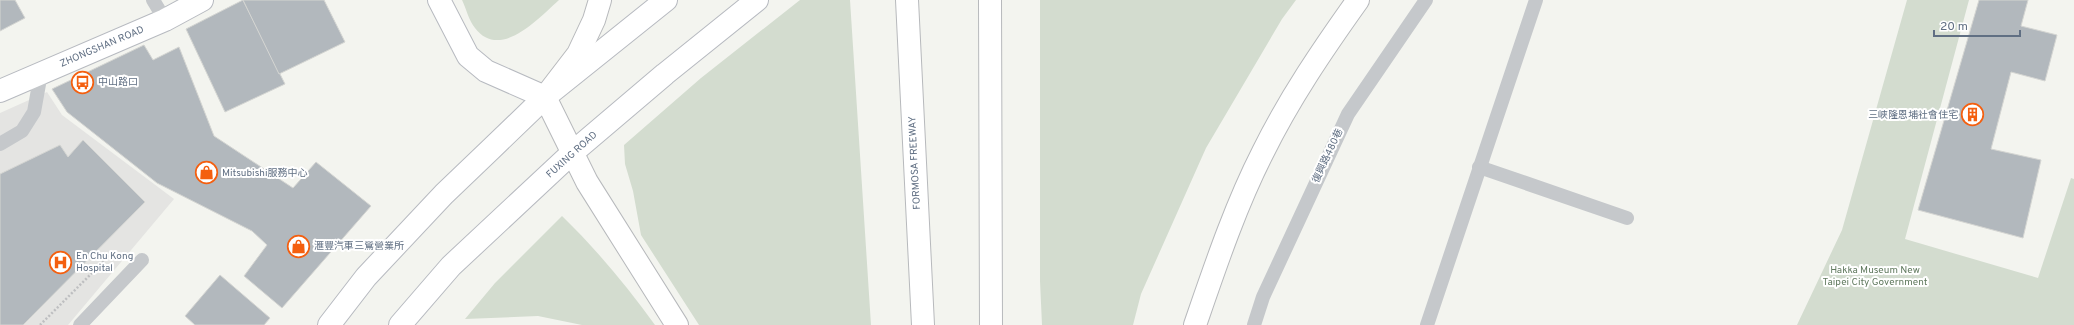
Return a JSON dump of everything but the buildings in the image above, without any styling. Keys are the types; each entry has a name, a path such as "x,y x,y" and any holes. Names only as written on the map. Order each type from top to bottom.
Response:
{"main road":[{"name":"ZHONGSHAN ROAD","path":"0,91 165,20 202,0"},
{"path":"439,0 468,56 486,71 545,97 587,182 677,325"},
{"path":"545,97 578,54 594,20 600,0"},
{"path":"329,325 366,277 444,194 545,97 666,0"},
{"name":"FUXING ROAD","path":"400,325 451,266 572,153 665,74 757,0"},
{"path":"990,0 991,325"},
{"path":"1195,325 1217,260 1263,152 1318,57 1358,0"},
{"name":"FORMOSA FREEWAY","path":"907,8 924,325"}],"lane":[{"path":"153,0 165,20"},
{"name":"復興路480巷","path":"1254,325 1263,297 1348,114 1426,0"},
{"path":"1427,325 1536,0"},
{"path":"0,144 22,132 34,112 41,73"},
{"path":"1479,167 1627,218"},
{"path":"80,325 142,260"}],"path":[{"path":"40,325 111,254"}],"shaded area":[{"name":"En Chu Kong Hospital","path":"47,92 62,115 174,199 68,325 0,325 0,113"}],"green space":[{"path":"462,0 559,0 541,17 519,33 507,38 496,40 485,37 475,28 469,18"},
{"path":"800,0 850,0 871,325 699,325 641,235 633,191 625,164 624,145 701,78"},
{"path":"1040,0 1296,0 1282,19 1206,148 1141,294 1133,325 1042,325 1040,281"},
{"name":"Hakka Museum New Taipei City Government","path":"1907,0 1969,0 1905,239 2038,278 2071,178 2074,179 2074,325 1797,325 1842,230"},
{"path":"562,216 611,268 655,325 582,325 538,316 465,319 495,283"}],"place":[{"name":"中山路口","path":"82,82"},
{"name":"三峽隆恩埔社會住宅","path":"1973,115"},
{"name":"Mitsubishi服務中心","path":"207,173"},
{"name":"滙豐汽車三鶯營業所","path":"299,246"},
{"name":"En Chu Kong Hospital","path":"60,262"}]}
